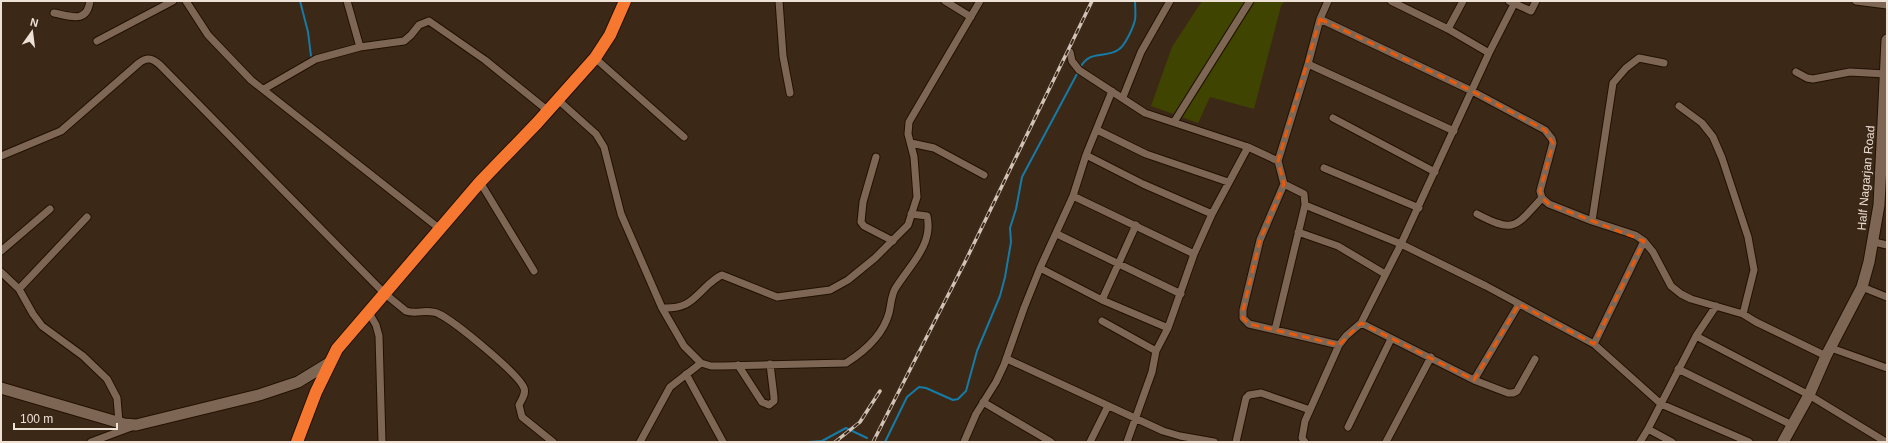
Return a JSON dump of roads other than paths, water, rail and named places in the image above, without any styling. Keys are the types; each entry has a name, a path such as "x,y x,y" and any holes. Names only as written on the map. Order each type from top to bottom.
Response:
{"highway":[{"path":"297,442 316,392 337,349 480,182 595,58 610,35 625,1"}],"main road":[{"name":"Half Nagarjan Road","path":"1784,442 1792,424 1809,395 1828,352 1862,287 1874,242 1879,205 1887,40"},
{"path":"1,388 119,422 136,425 259,394 298,382 329,363"}],"street":[{"path":"54,13 76,18 83,16 90,1"},
{"path":"97,41 173,1"},
{"path":"186,1 208,35 226,56 251,80 440,229"},
{"path":"347,1 360,47"},
{"path":"779,1 783,56 790,93"},
{"path":"945,1 971,17"},
{"path":"662,308 673,309 686,306 714,279 722,275 776,297 836,289 875,258 893,241 908,224 916,197 914,157 908,134 909,122 980,1"},
{"path":"1123,97 1141,52 1170,1"},
{"path":"1174,122 1250,1"},
{"path":"1328,1 1320,19 1278,162 1284,184 1260,240 1242,314 1245,322 1249,324 1339,345"},
{"path":"1391,1 1448,29 1489,53"},
{"path":"1448,29 1463,1"},
{"path":"1302,440 1305,421 1339,345 1346,336 1361,323 1401,244 1419,208 1512,2 1531,11 1536,1"},
{"path":"1856,1 1887,5"},
{"path":"1320,19 1472,91 1545,130 1552,139 1552,151 1540,191 1542,198 1548,204 1592,221 1635,235 1644,241 1653,252 1671,286 1681,294 1691,299 1743,314 1756,322 1828,352 1887,368"},
{"path":"264,89 316,59 360,47 404,41 419,25 423,22 429,21 485,60 547,110"},
{"path":"1070,52 1072,61 1079,70 1123,97 1145,113 1248,147 1278,162"},
{"path":"595,58 684,137"},
{"path":"1592,221 1613,83 1616,77 1639,58 1664,63"},
{"path":"1,156 61,131 144,59 152,59 160,65 384,293 406,311 431,311 438,313 463,331 510,371 522,383 524,389 524,394 519,405 522,417 552,442"},
{"path":"1308,64 1454,131"},
{"path":"1796,72 1807,78 1813,79 1850,72 1886,74"},
{"path":"964,442 976,414 996,382 1007,359 1040,268 1057,234 1073,196 1086,155 1112,91"},
{"path":"558,99 596,134 604,147 621,214 662,308 689,352 701,363 711,366 738,366 846,363 857,356 877,336 886,321 895,289 916,261 922,249 928,220 927,216 911,214"},
{"path":"1679,106 1702,123 1713,137 1748,237 1754,270 1743,314"},
{"path":"1333,118 1435,172"},
{"path":"1097,130 1146,154 1228,182"},
{"path":"911,143 934,148 984,175"},
{"path":"1128,442 1152,372 1156,351 1168,328 1194,254 1228,182 1248,147"},
{"path":"1086,155 1143,184 1212,214"},
{"path":"876,157 863,202 861,222 864,226 893,241"},
{"path":"1324,168 1419,208"},
{"path":"480,182 534,271"},
{"path":"1275,330 1305,205 1304,194 1284,184"},
{"path":"1073,196 1194,254"},
{"path":"1477,214 1500,225 1515,225 1521,222 1542,198"},
{"path":"1305,205 1401,244 1594,344 1661,404 1749,442"},
{"path":"1,250 50,209"},
{"path":"20,289 87,217"},
{"path":"1102,300 1136,226"},
{"path":"1298,232 1338,246 1385,274"},
{"path":"1057,234 1181,294"},
{"path":"1594,344 1644,241"},
{"path":"1874,242 1887,245"},
{"path":"1040,268 1102,300 1168,328"},
{"path":"1,272 20,289 33,314 42,326 94,365 107,379 117,398 119,422"},
{"path":"1862,287 1887,297"},
{"path":"1474,380 1519,304"},
{"path":"1640,442 1696,336 1716,306"},
{"path":"368,311 376,325 379,336 382,442"},
{"path":"1102,321 1156,351"},
{"path":"1361,323 1474,380 1508,393 1517,391 1535,359"},
{"path":"1696,336 1809,395 1886,442"},
{"path":"1348,427 1391,339"},
{"path":"1386,442 1431,357"},
{"path":"1007,359 1170,433 1193,440 1214,442"},
{"path":"640,442 670,387 701,363"},
{"path":"738,366 762,402 769,405 774,401 770,364"},
{"path":"1678,369 1792,424"},
{"path":"686,374 723,442"},
{"path":"1236,442 1246,398 1249,395 1261,393 1310,410"},
{"path":"983,402 1048,441"},
{"path":"1090,442 1108,406"},
{"path":"91,442 136,425"},
{"path":"1648,429 1672,442"}],"waterway":[{"path":"300,1 308,32 311,56"},
{"path":"1080,68 1088,58 1113,53 1121,48 1131,32 1135,20 1135,1"},
{"path":"885,442 907,397 919,387 926,388 953,400 958,399 966,391 977,351 1000,296 1005,277 1011,242 1010,228 1016,209 1022,177 1078,72"},
{"path":"808,442 822,441 846,428 867,438"},
{"path":"785,442 796,442"}],"railway":[{"path":"873,442 965,262 1092,1"},
{"path":"835,442 860,422 880,391"}]}
